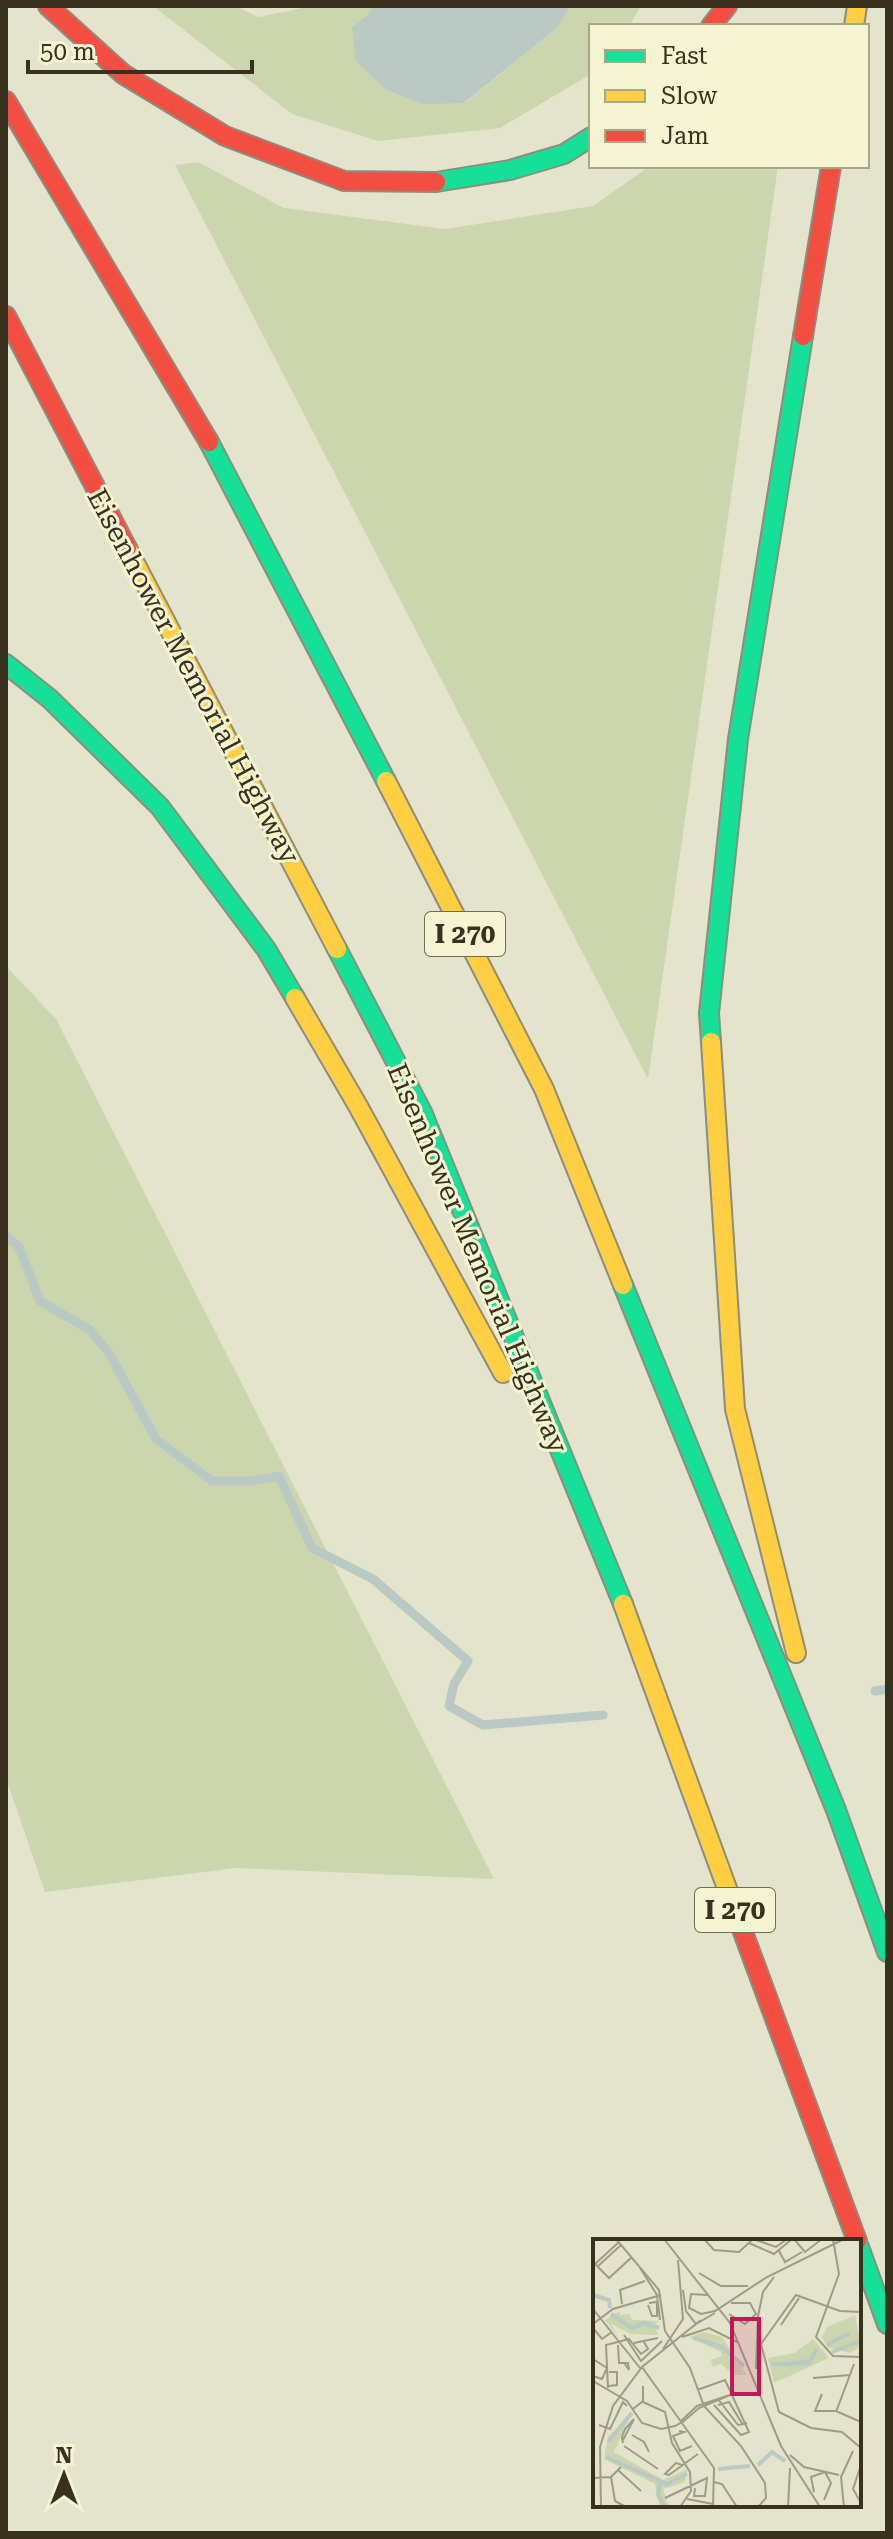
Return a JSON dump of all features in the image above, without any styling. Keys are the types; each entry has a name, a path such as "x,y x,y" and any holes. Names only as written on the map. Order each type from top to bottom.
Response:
{"highway":[{"path":"48,6 123,74 225,136 344,181 426,184 510,170 564,154 589,138"},
{"path":"713,24 727,6"},
{"name":"I 270","path":"6,101 223,465 544,1089 836,1810 887,1952"},
{"path":"831,168 738,739 709,1013 735,1409 836,1810"},
{"name":"Eisenhower Memorial Highway","path":"6,316 422,1112 614,1580 856,2239"},
{"path":"6,664 50,699 160,807 266,949 358,1106 509,1385"},
{"path":"531,1427 614,1580"},
{"path":"861,2252 887,2324"}],"green space":[{"path":"153,6 235,6 258,17 313,6 372,6 369,14 465,103 558,27 570,6 641,6 630,24 589,24 589,75 500,128 378,141 292,114"},
{"path":"198,162 284,208 445,229 593,206 647,168 778,168 648,1079 175,165"},
{"path":"6,966 56,1019 494,1879 236,1868 45,1892 6,1778"}],"shaded area":[{"path":"372,6 570,6 558,27 464,103 423,104 385,89 356,61 352,27 369,14"}],"waterway":[{"path":"6,1236 19,1247 40,1301 90,1330 109,1353 156,1439 212,1481 250,1481 279,1476 312,1548 373,1579 468,1661 454,1684 449,1706 483,1725 603,1715"},
{"path":"875,1691 887,1689"}],"traffic: fast":[{"path":"436,182 510,170 564,154 589,138"},
{"path":"711,1042 709,1013 738,739 803,336"},
{"path":"209,442 386,781"},
{"path":"6,664 50,699 160,807 266,949 295,998"},
{"path":"337,949 422,1112 623,1604"},
{"path":"623,1285 836,1810 887,1952"},
{"path":"861,2252 887,2324"}],"traffic: slow":[{"path":"854,24 857,6"},
{"path":"127,548 337,949"},
{"path":"386,781 544,1089 623,1285"},
{"path":"295,998 358,1106 503,1373"},
{"path":"711,1042 735,1409 796,1653"},
{"path":"623,1604 740,1924"}],"traffic: jam":[{"path":"48,6 123,74 225,136 344,181 436,182"},
{"path":"713,24 727,6"},
{"path":"6,101 209,442"},
{"path":"803,336 831,168"},
{"path":"6,316 127,548"},
{"path":"740,1924 856,2239"}]}
